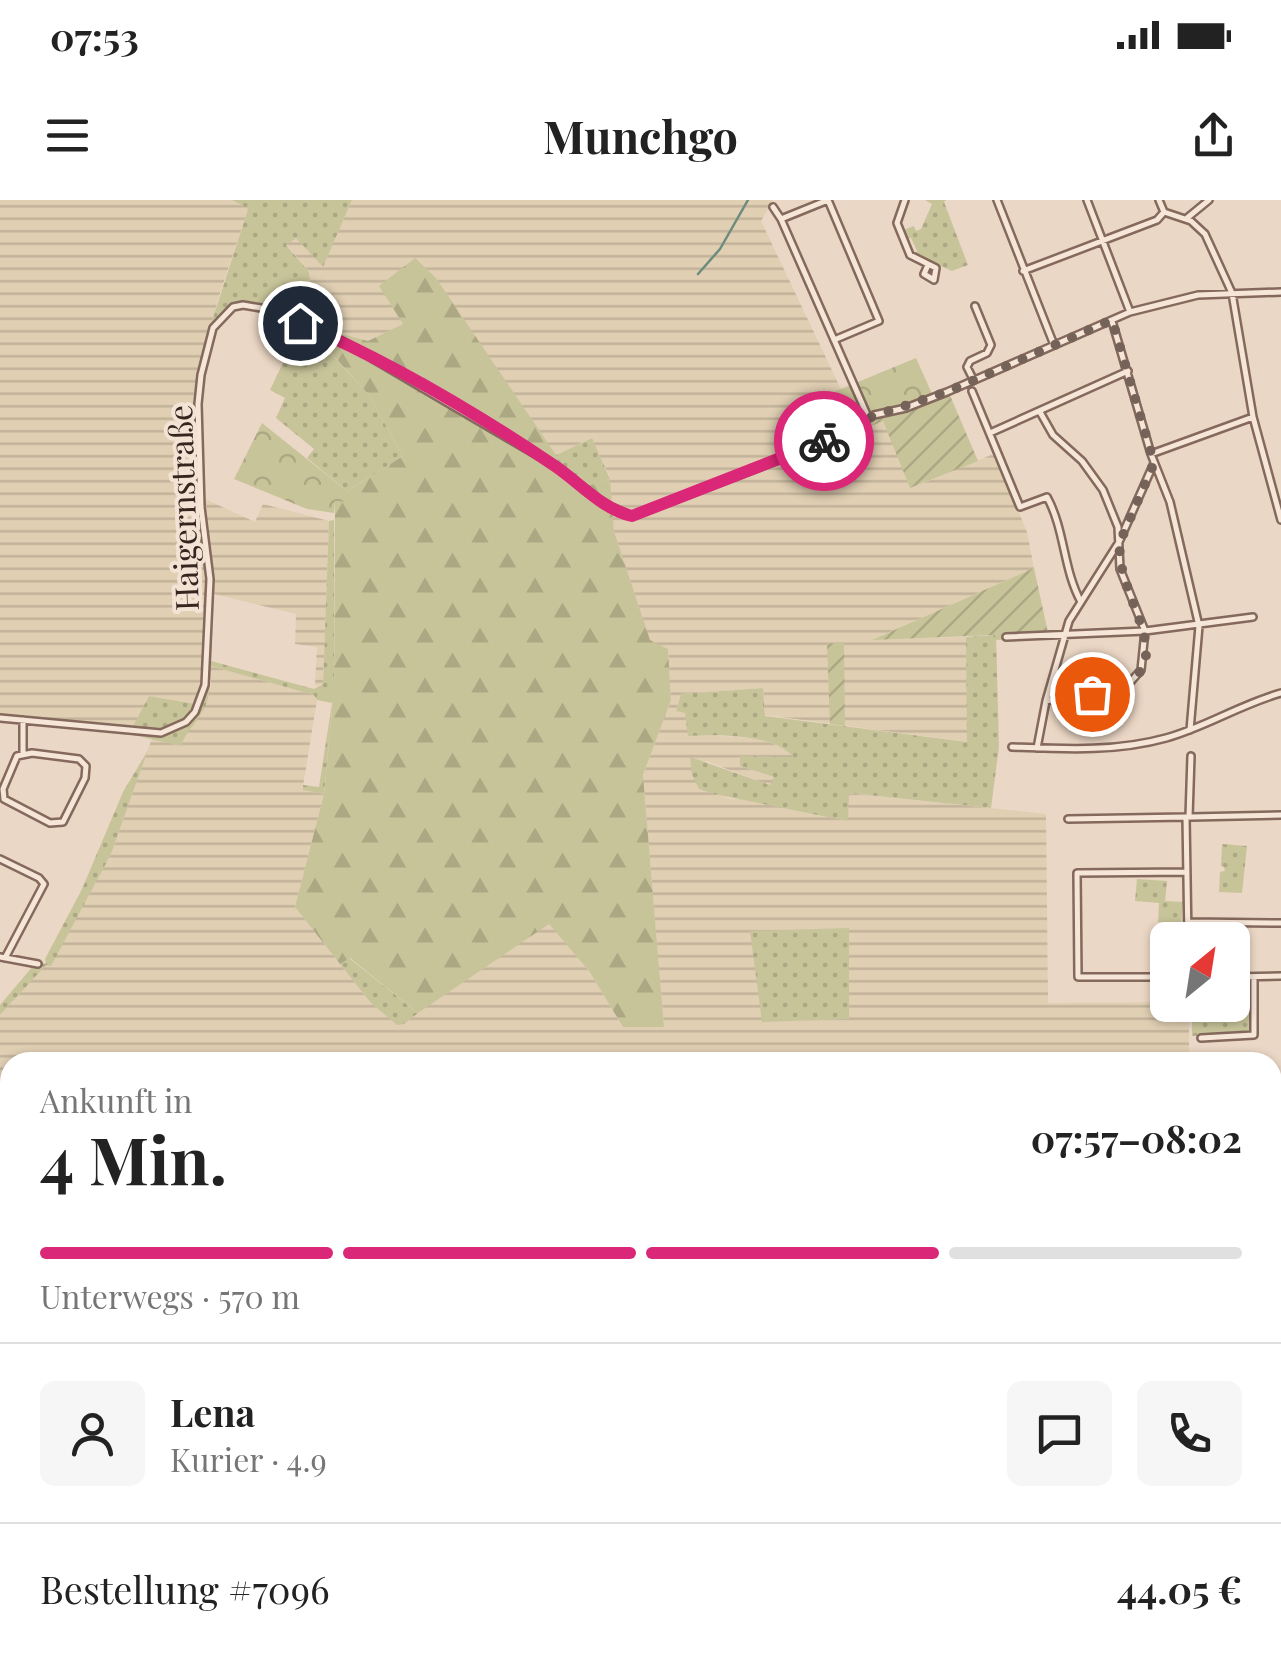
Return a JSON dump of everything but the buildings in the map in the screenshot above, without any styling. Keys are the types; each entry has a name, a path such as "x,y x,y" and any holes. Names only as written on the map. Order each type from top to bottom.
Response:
{"street":[{"path":"781,219 828,200 879,321 834,340"},
{"path":"905,200 897,223 910,255 928,264"},
{"path":"997,200 1054,344"},
{"path":"1087,200 1130,312"},
{"path":"1159,200 1164,212"},
{"path":"1187,218 1209,200"},
{"path":"773,207 868,417 906,408 1130,312 1174,299 1232,292 1281,292"},
{"path":"1023,272 1157,220 1164,212"},
{"path":"1164,212 1187,218 1205,234 1232,292 1253,417 1281,520"},
{"name":"Haigernstraße","path":"0,718 162,732 177,728 195,712 205,685 210,601 199,472 199,390 214,328 232,307 242,304 261,308 344,342 557,467 622,514 644,514 728,481 840,435 868,417"},
{"path":"972,380 967,367 970,361 987,354 990,345 976,306"},
{"path":"1112,320 1150,454 1170,502 1199,626 1190,730"},
{"path":"990,433 1128,371"},
{"path":"972,391 1020,507 1047,497 1054,510 1072,585 1081,602"},
{"path":"1040,412 1053,435 1082,461 1103,490 1118,526 1120,569 1145,631 1141,670 1126,687 1046,701"},
{"path":"1150,454 1253,417"},
{"path":"1037,748 1068,621 1120,542 1154,463"},
{"path":"1006,637 1145,631 1254,617"},
{"path":"1012,747 1089,749 1142,743 1190,730 1254,701 1281,694"},
{"path":"23,720 24,753"},
{"path":"24,753 80,759 86,766 85,778 60,823 2,801 18,756 24,753"},
{"path":"1188,922 1191,756"},
{"path":"1068,818 1281,815"},
{"path":"0,860 44,884 2,958 38,964"},
{"path":"1150,976 1078,977 1077,874 1187,872"},
{"path":"1250,923 1281,924"},
{"path":"1250,976 1281,978"},
{"path":"1201,1038 1254,1035 1254,976"}],"shaded area":[{"path":"0,200 232,200 248,209 198,375 197,494 209,585 199,693 194,705 149,696 133,728 0,715"},
{"path":"352,200 773,200 761,221 858,425 851,433 883,420 911,488 995,456 1027,532 1034,568 874,639 966,637 968,742 765,715 763,688 681,694 676,711 685,713 709,735 761,739 787,749 794,758 740,766 774,777 771,786 706,761 699,789 731,799 752,799 848,821 848,793 1046,814 1048,1003 1150,1002 1150,1022 1189,1022 1189,1052 0,1052 0,1015 46,964 111,854 152,738 181,746 186,731 202,714 211,686 211,666 315,695 303,786 304,790 324,794 295,907 370,1002 404,1024 549,923 589,971 623,1027 664,1027 643,775 671,700 668,649 650,641 614,531 609,475 591,438 554,456 436,278 404,324 368,341 316,327 309,272 286,244 296,237 323,266"},
{"path":"203,498 255,522 263,504 329,521 323,684 315,686 317,647 295,644 296,614 214,594"}],"green space":[{"path":"232,200 352,200 323,267 296,238 286,245 309,272 316,327 310,331 369,395 403,456 347,491 307,458 314,449 276,418 285,398 270,390 303,321 269,307 243,302 223,312 204,346 248,209"},
{"path":"925,200 946,200 968,265 952,271 915,255 911,238 906,239 903,230 914,226 916,231 921,229 932,204"},
{"path":"415,258 436,278 579,489 610,479 614,531 650,640 668,649 671,700 643,775 664,1027 623,1027 589,971 549,924 418,1013 350,958 340,964 295,907 324,794 334,689 335,501 344,502 347,491 403,456 369,395 310,330 316,327 368,341 403,324 379,286"},
{"path":"916,358 933,396 842,429 824,396"},
{"path":"949,393 978,461 910,488 883,421 848,436 858,425"},
{"path":"262,423 347,491 345,502 335,501 334,513 307,509 234,479"},
{"path":"592,438 610,479 579,490 554,456"},
{"path":"334,520 334,689 324,794 303,790 303,785 319,787 332,703 317,700 314,695 211,666 206,704 181,746 129,734 149,696 194,704 202,679 208,609 213,609 211,661 314,689 323,684 329,521"},
{"path":"1034,568 1049,637 872,640"},
{"path":"996,635 999,747 991,808 849,793 848,821 714,794 699,789 692,775 690,757 770,785 774,777 740,766 740,756 793,757 785,749 760,740 688,736 685,713 676,711 681,694 763,688 765,716 967,742 966,637"},
{"path":"844,642 845,726 830,724 827,644"},
{"path":"148,750 111,854 51,966 46,965 0,1015 0,1005 33,966 0,960 0,955 46,964 123,792"},
{"path":"1222,844 1247,846 1242,893 1219,892 1220,872 1225,871 1221,866"},
{"path":"1137,879 1167,881 1165,901 1183,902 1181,922 1158,922 1159,903 1135,901"},
{"path":"849,928 849,1019 762,1022 750,931"},
{"path":"349,958 418,1013 397,1025 370,1002 340,964"},
{"path":"1192,1022 1249,1022 1246,1033 1192,1036"}],"waterway":[{"path":"698,274 720,249 748,200"}],"way so far":[{"path":"824,441 850,430 859,421 947,392 1112,320 1154,463 1118,553 1120,569 1145,631 1145,658 1136,679 1126,687 1092,694"}],"route":[{"path":"300,323 344,342 452,403 557,467 622,514 644,514 824,441"}]}
